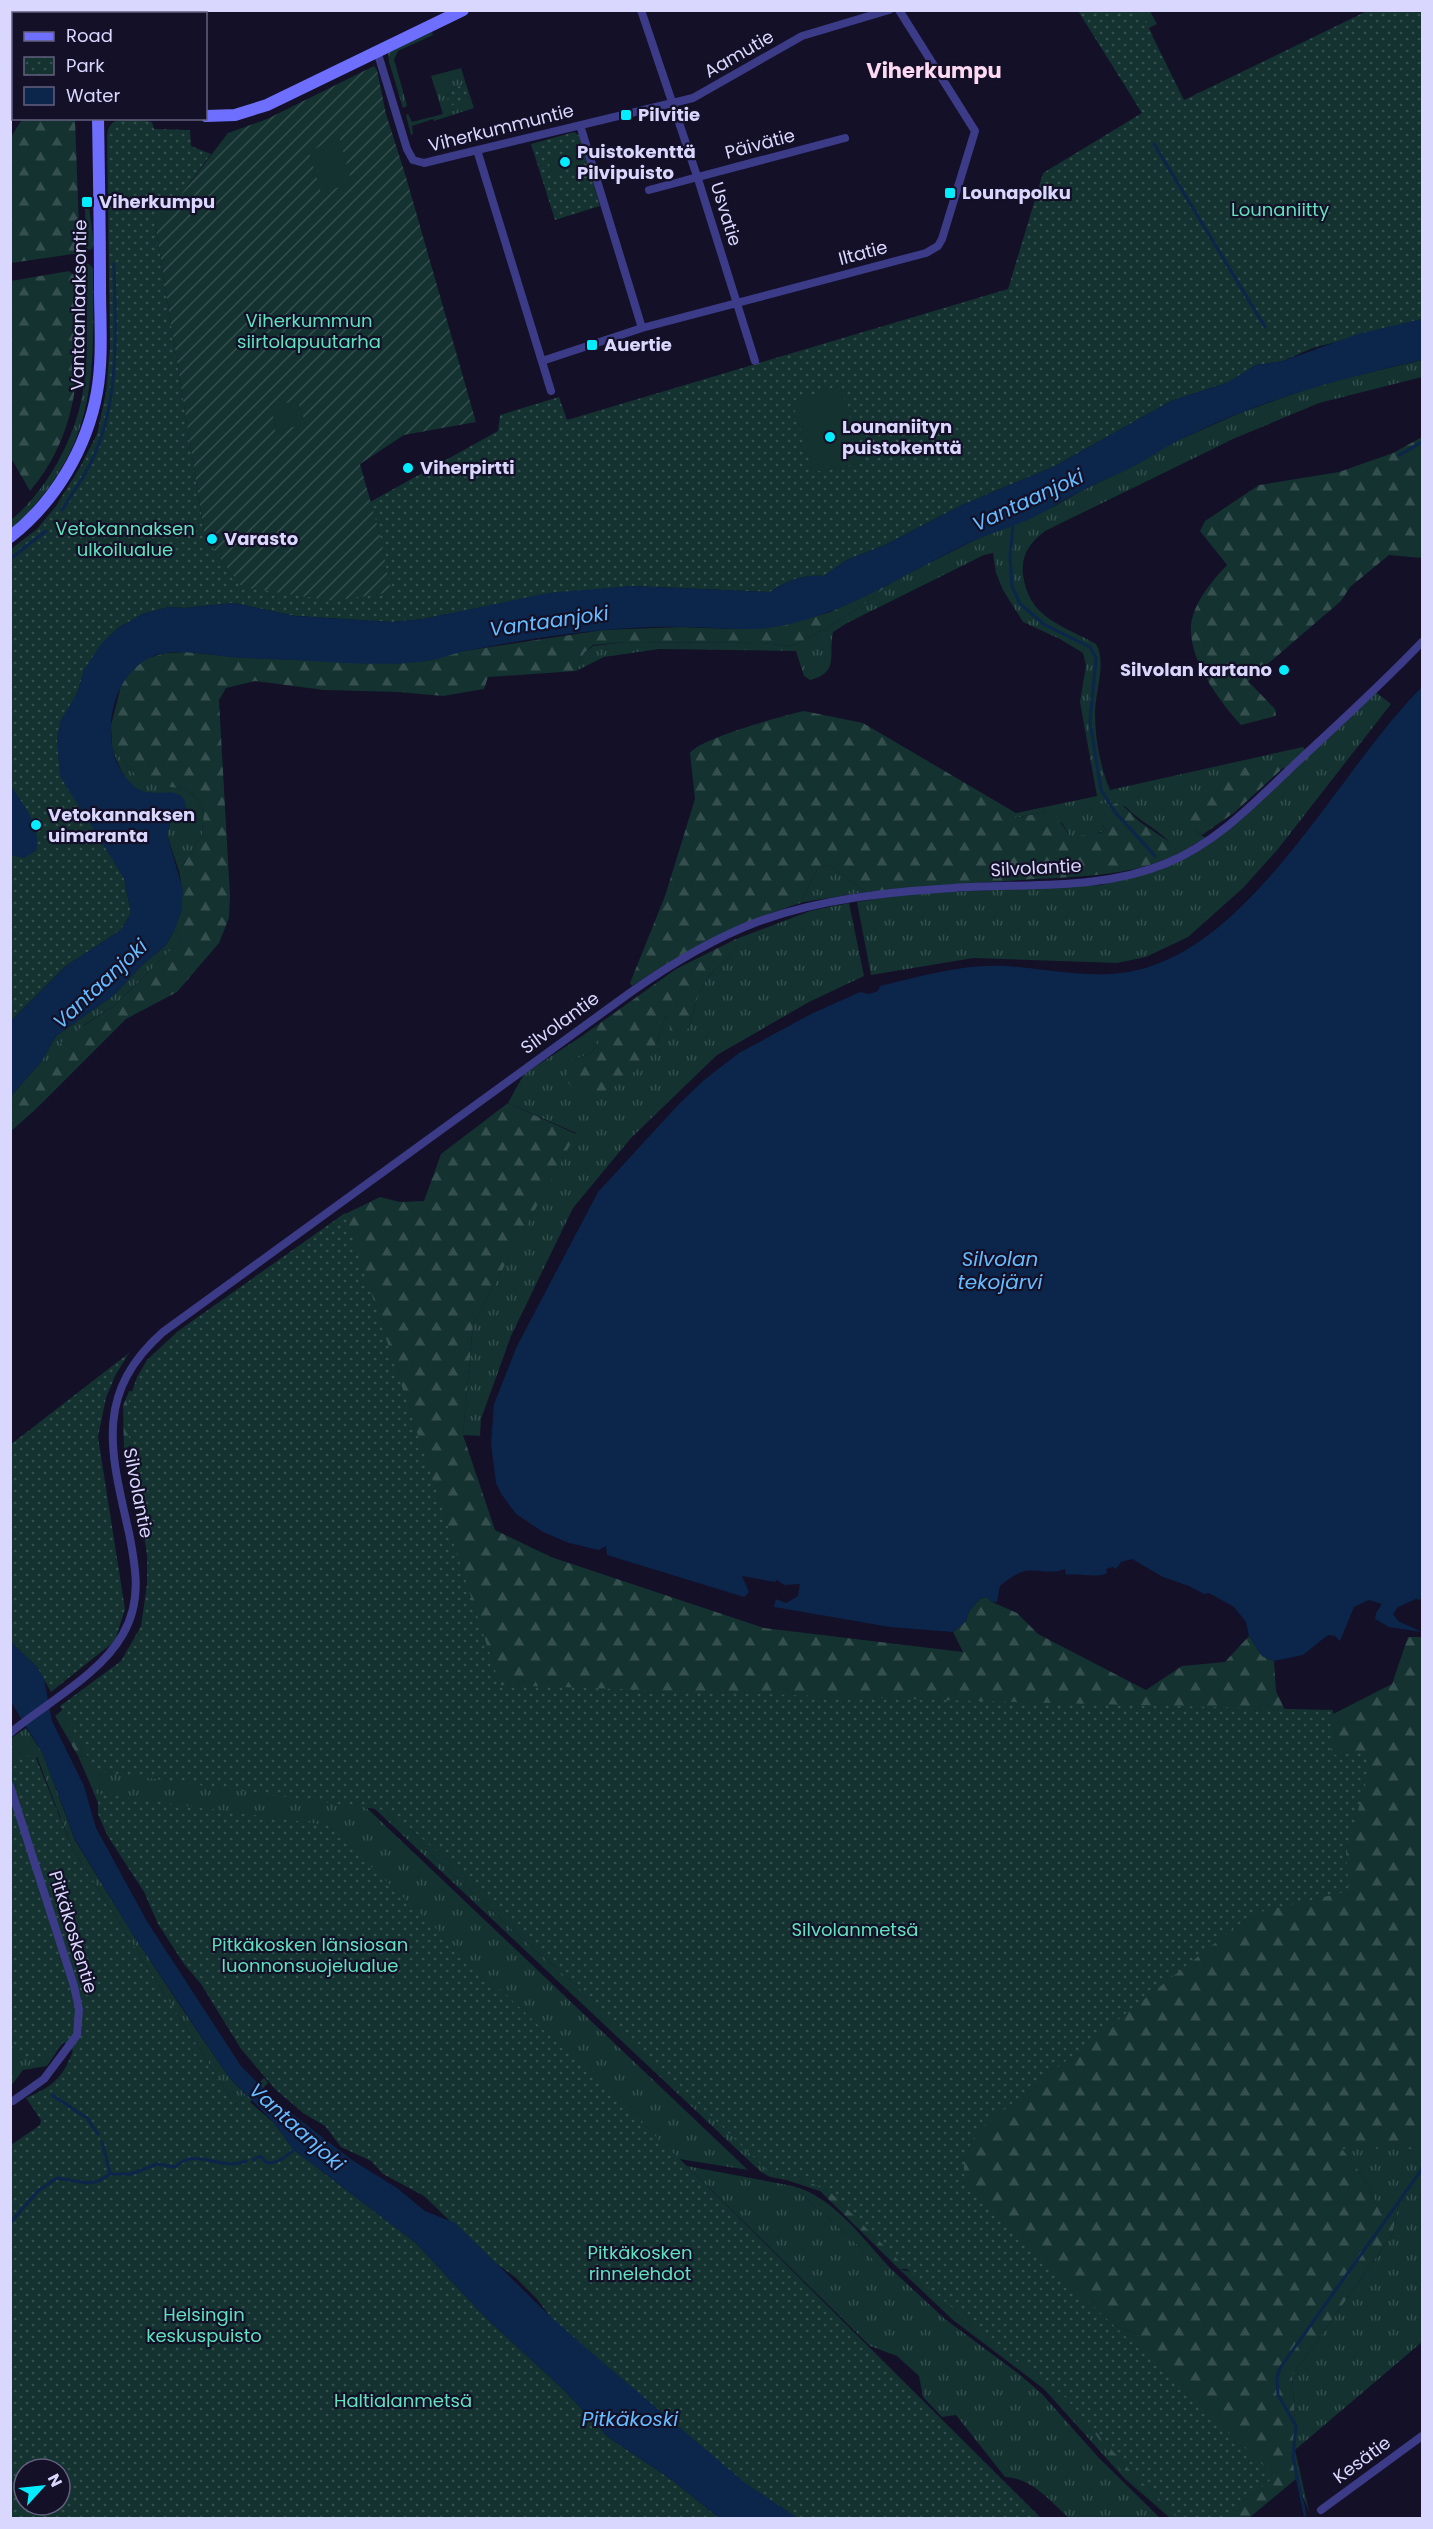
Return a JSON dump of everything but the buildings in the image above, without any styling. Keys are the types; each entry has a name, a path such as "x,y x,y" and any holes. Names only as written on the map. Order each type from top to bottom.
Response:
{"main road":[{"path":"207,116 235,115 267,105 377,51 445,14 463,10"},
{"name":"Vantaanlaaksontie","path":"10,537 42,507 64,477 86,431 97,391 100,265 98,120"}],"street":[{"name":"Usvatie","path":"641,10 698,179 755,361"},
{"name":"Aamutie","path":"673,103 704,93 802,36 889,10"},
{"name":"Iltatie","path":"542,361 642,328 915,256 938,246 975,131 899,10"},
{"name":"Viherkummuntie","path":"377,51 406,149 413,160 424,163 432,163 673,103"},
{"path":"580,125 642,328"},
{"name":"Päivätie","path":"649,190 698,179 845,138"},
{"path":"477,150 551,391"},
{"name":"Silvolantie","path":"10,1733 86,1676 117,1643 129,1622 135,1601 137,1575 112,1455 111,1430 115,1408 129,1370 142,1351 163,1332 621,999 686,956 757,922 810,906 853,898 951,888 1099,881 1127,876 1167,863 1186,854 1232,823 1422,642"},
{"name":"Pitkäkoskentie","path":"10,1786 74,1986 79,2009 77,2035 59,2060 36,2086 11,2100"},
{"name":"Kesätie","path":"1321,2510 1422,2436"}],"green space":[{"path":"130,11 181,11 181,12"},
{"name":"Lounaniitty","path":"1078,11 1140,11 1184,100 1367,11 1422,11 1422,319 1313,348 1283,361 1256,365 1229,382 1171,401 1055,466 960,506 885,545 847,560 824,576 795,579 770,592 631,586 520,600 423,619 392,622 295,616 234,603 184,608 168,607 143,614 118,628 84,670 71,705 96,832 124,878 131,913 121,930 66,966 11,1021 11,549 37,529 56,506 97,434 106,392 110,346 107,135 113,123 118,120 139,120 152,122 154,129 190,130 191,146 211,154 176,201 155,222 205,538 380,535 370,502 498,431 500,415 559,397 567,420 1008,289 1043,173 1142,113"},
{"path":"1118,11 1150,11 1157,24 1149,28 1153,36"},
{"path":"432,32 433,35 398,51 394,59 407,106 403,108 388,53"},
{"name":"Viherkummun siirtolapuutarha","path":"374,66 476,422 404,435 360,464 380,535 391,592 334,601 242,587 205,538 155,222 176,201 228,133 267,119"},
{"path":"461,68 466,84 453,88 447,96 464,98 470,96 474,108 412,126 413,134 411,135 406,115 408,114 412,122 443,114 431,76"},
{"path":"466,84 470,96 464,98 463,102 449,106 447,96 453,88"},
{"path":"22,120 75,120 80,253 11,263 11,137"},
{"path":"574,132 580,136 600,206 555,220 531,144"},
{"path":"339,136 352,184 321,192 309,152"},
{"name":"Puistokenttä Pilvipuisto","path":"578,149 583,165 552,173 547,158"},
{"path":"89,207 94,244 92,249 86,251 85,209"},
{"path":"88,263 93,268 93,345 85,410 75,440 61,470 40,500 11,530 11,520 38,492 60,459 75,423 86,370 86,265"},
{"path":"69,271 79,279 78,364 75,391 60,443 30,491 11,458 11,281"},
{"path":"1422,360 1422,377 1319,403 1233,439 1045,531 1035,540 1025,555 1023,574 1026,589 1032,601 1039,610 1059,625 1096,644 1099,651 1101,668 1095,705 1096,733 1101,762 1110,790 1303,747 1305,750 1287,769 1280,764 1195,830 1205,838 1178,854 1168,840 1125,806 1098,812 1105,830 1074,838 1071,838 1062,823 1046,812 1015,818 1016,813 1097,796 1080,702 1086,665 1083,653 1060,639 1023,622 1003,590 996,573 993,553 984,555 833,632 829,668 819,677 810,680 804,676 796,651 659,649 604,657 576,671 584,653 593,646 626,642 761,643 792,646 832,625 863,605 893,581 975,540 1055,506 1139,463 1172,443 1240,413 1321,384"},
{"name":"Lounaniityn puistokenttä","path":"840,386 864,463 813,472 793,404 795,400"},
{"path":"297,400 306,424 275,431 272,407"},
{"path":"1422,437 1422,558 1389,555 1350,587 1341,601 1248,681 1275,709 1276,716 1241,725 1205,676 1193,647 1191,633 1194,611 1206,590 1227,565 1200,531 1205,521 1259,485 1339,472 1393,453"},
{"path":"893,581 863,605 832,625 792,646 761,643 626,642 593,645 584,653 576,671 488,677 484,689 443,696 324,690 255,681 226,688 219,700 230,896 229,918 219,943 177,992 126,1019 11,1131 11,1108 20,1100 64,1039 116,1004 181,940 174,931 181,901 179,871 202,835 204,810 193,794 178,788 151,784 139,778 112,748 111,725 121,686 126,676 145,659 165,653 187,652 234,657 346,662 426,661 463,651 603,630 680,627 733,629 784,625 830,612"},
{"path":"1374,691 1391,704 1278,849 1243,888 1188,937 1146,957 1117,963 973,958 871,975 857,902 908,894 1101,885 1145,874 1216,839"},
{"path":"804,711 863,723 1016,813 1015,818 1046,812 1055,814 1071,838 1101,833 1105,830 1098,812 1099,804 1105,803 1110,806 1119,802 1140,822 1174,845 1178,854 1140,868 1121,872 866,892 829,865 818,868 803,897 804,902 736,927 673,960 632,986 630,983 665,896 695,799 690,753 697,747 725,734"},
{"path":"112,748 139,778 193,794 204,810 202,835 179,871 167,835 171,820 180,819 163,793 143,792 129,782"},
{"path":"1280,764 1283,768 1235,812 1202,835 1195,830 1187,816 1191,799 1240,768"},
{"path":"829,865 866,892 804,902 803,897 818,868"},
{"path":"849,903 864,976 809,1002 717,1055 631,1138 573,1208 511,1336 481,1419 480,1436 463,1435 473,1324 576,1133 508,1103 524,1074 582,1036 602,1039 591,1053 571,1061 657,1042 665,1017 669,1016 689,1028 698,996 704,984 711,974 732,955 738,944 736,939 810,911"},
{"path":"174,931 181,940 116,1004 84,1025 11,1108 11,1096 41,1062 56,1036 114,995 141,966 166,945"},
{"path":"736,939 738,944 732,955 711,974 704,984 698,996 689,1028 677,1034 670,1032 669,1016 665,1017 652,1052 627,1078 596,1093 586,1094 574,1089 565,1078 571,1061 591,1053 601,1040 582,1036 676,969"},
{"name":"Silvolanmetsä","path":"508,1103 576,1134 473,1324 463,1435 495,1530 551,1557 764,1628 963,1652 953,1632 966,1621 969,1611 980,1599 987,1597 992,1602 1017,1613 1038,1634 1146,1690 1182,1666 1225,1662 1249,1636 1262,1656 1274,1661 1276,1691 1292,1725 1333,1714 1392,1684 1408,1637 1422,1637 1422,2149 1342,2149 1364,2178 1381,2213 1400,2199 1392,2235 1292,2376 1296,2434 1292,2447 1296,2479 1249,2518 1170,2518 1127,2479 1080,2412 1141,2336 1090,2315 998,2347 907,2269 899,2269 820,2191 786,2180 623,2026 519,1936 432,1855 387,1799 78,1756 55,1716 85,1691 204,1661 139,1435 124,1452 123,1406 129,1391 144,1393 341,1216 380,1197 400,1202 424,1201 441,1154"},
{"name":"Silvolanmetsä","path":"345,1213 500,1685 1333,1710 1331,1755 1368,1753 1369,1771 1346,1854 1349,1891 1252,1914 986,2124 969,2147 964,2163 964,2172 970,2191 1275,2476 1225,2518 1179,2518 1133,2474 1065,2397 998,2347 907,2269 831,2193 803,2179 772,2175 441,1855 391,1811 96,1771 60,1706 121,1661 141,1626 147,1584 147,1555 125,1412 137,1377 147,1360 178,1331"},
{"path":"129,1353 115,1376 106,1398 98,1437 125,1609 115,1641 51,1692 37,1667 11,1642 10,1445"},
{"path":"26,1728 43,1754 75,1840 181,2007 228,2076 246,2095 235,2105 73,1850 37,1757 11,1772 11,1738"},
{"name":"Helsingin keskuspuisto","path":"34,1753 73,1850 235,2105 264,2078 268,2083 250,2102 274,2123 294,2150 416,2243 485,2317 563,2389 608,2437 672,2480 719,2518 11,2518 11,2145 40,2125 41,2120 26,2098 56,2081 73,2051 64,2042 37,2067 11,2043 11,1762"},
{"path":"78,1756 352,1794 748,2170 679,2159 112,1834"},
{"path":"94,1793 327,1825 689,2168 1041,2518 790,2518 759,2496 555,2323 537,2299 515,2277 487,2257 424,2196 383,2174 371,2161 341,2147 325,2126 303,2113 275,2089 241,2049 201,1984 184,1964 158,1924 144,1892 107,1835 98,1814 98,1803"},
{"path":"360,1795 387,1799 432,1855 519,1936 623,2026 786,2180 770,2177 761,2172"},
{"path":"11,2033 64,2041 47,2066 23,2070 11,2086"},
{"path":"1341,2149 1422,2149 1422,2342 1295,2450 1309,2512 1296,2479 1292,2447 1296,2434 1292,2376 1392,2235 1400,2200 1381,2213 1364,2178"},
{"path":"687,2166 793,2186 884,2269 891,2269 945,2319 1042,2394 1098,2457 1160,2518 1069,2518 1032,2486 1015,2478 1005,2477 956,2415 942,2417 923,2397 919,2376 897,2356 870,2346"},
{"path":"793,2186 808,2191 835,2209 891,2269 884,2269"},
{"path":"899,2269 1090,2315 1141,2336 1127,2479 1170,2518 1125,2479 1044,2389 953,2320"}],"water":[{"name":"Vantaanjoki","path":"1422,319 1422,360 1326,384 1232,416 1172,444 1131,468 1081,491 1034,517 968,543 846,605 795,623 757,629 662,627 587,632 500,644 427,661 395,664 248,658 185,652 151,657 129,675 120,689 111,724 112,742 123,774 135,787 142,791 176,794 182,797 185,803 186,814 171,820 167,835 183,890 181,913 166,945 141,966 114,995 56,1036 41,1062 11,1096 11,1021 66,966 121,930 131,913 124,878 60,776 57,739 60,722 78,691 84,670 102,643 118,628 143,614 168,607 184,608 234,603 295,616 392,622 423,619 548,593 631,586 770,592 795,579 824,576 847,560 885,545 960,506 1055,466 1171,401 1229,382 1256,365 1283,361 1358,334"},
{"name":"Silvolan tekojärvi","path":"1422,687 1422,1592 1420,1600 1416,1599 1398,1607 1393,1614 1398,1621 1422,1632 1389,1627 1375,1619 1382,1604 1369,1600 1354,1607 1340,1641 1335,1636 1328,1635 1303,1655 1274,1661 1262,1656 1249,1636 1246,1622 1234,1607 1209,1593 1204,1594 1163,1577 1132,1559 1121,1562 1116,1569 1113,1567 1106,1569 1107,1573 1102,1575 1066,1575 1065,1569 1055,1572 1022,1572 1000,1586 997,1602 992,1602 987,1597 980,1599 969,1611 966,1621 953,1632 890,1627 774,1607 776,1599 786,1603 798,1596 800,1584 784,1585 777,1580 775,1582 742,1576 749,1592 744,1597 607,1555 606,1546 599,1550 569,1543 543,1532 516,1514 496,1483 491,1444 494,1404 517,1346 598,1192 704,1080 739,1053 811,1014 860,992 869,994 878,991 880,986 942,972 989,966 1082,974 1113,974 1128,972 1173,957 1214,931 1253,895 1290,853 1390,722"},
{"path":"11,787 26,809 36,835 36,851 24,858 11,855"},
{"name":"Pitkäkoski","path":"11,1642 37,1667 44,1679 52,1721 84,1786 96,1828 148,1923 241,2066 277,2102 352,2160 397,2188 425,2211 455,2223 587,2349 745,2483 798,2518 719,2518 672,2480 608,2437 563,2389 485,2317 416,2243 294,2150 274,2123 228,2076 132,1933 75,1839 43,1754 11,1702"}],"waterway":[{"path":"1154,144 1265,327"},
{"path":"62,510 95,454 110,402 115,356 114,264"},
{"path":"1399,455 1422,442"},
{"name":"Vantaanjoki","path":"1013,526 1010,557 1012,586 1020,604 1045,625 1090,647 1096,658 1090,722 1101,790 1115,812 1155,856"},
{"path":"10,559 46,531"},
{"path":"52,2095 87,2118 98,2134"},
{"path":"102,2142 110,2173"},
{"name":"Vantaanjoki","path":"253,2160 260,2156 267,2163 275,2162 296,2148"},
{"path":"10,2223 38,2191 57,2178 87,2183 99,2181 110,2174 131,2174 157,2164 175,2167 183,2161 192,2159 227,2164 246,2161"},
{"path":"1305,2515 1293,2457 1296,2426 1278,2395 1277,2377 1280,2368 1422,2169"}],"place":[{"name":"Pilvitie","path":"626,115"},
{"name":"Puistokenttä Pilvipuisto","path":"565,162"},
{"name":"Lounapolku","path":"950,193"},
{"name":"Viherkumpu","path":"87,202"},
{"name":"Auertie","path":"592,345"},
{"name":"Lounaniityn puistokenttä","path":"830,437"},
{"name":"Viherpirtti","path":"408,468"},
{"name":"Varasto","path":"212,539"},
{"name":"Silvolan kartano","path":"1284,670"},
{"name":"Vetokannaksen uimaranta","path":"36,825"}],"district":[{"name":"Viherkumpu","path":"934,71"}],"park label":[{"name":"Vetokannaksen ulkoilualue","path":"125,539"},
{"name":"Pitkäkosken länsiosan luonnonsuojelualue","path":"310,1955"},
{"name":"Pitkäkosken rinnelehdot","path":"640,2263"},
{"name":"Haltialanmetsä","path":"403,2401"}]}
